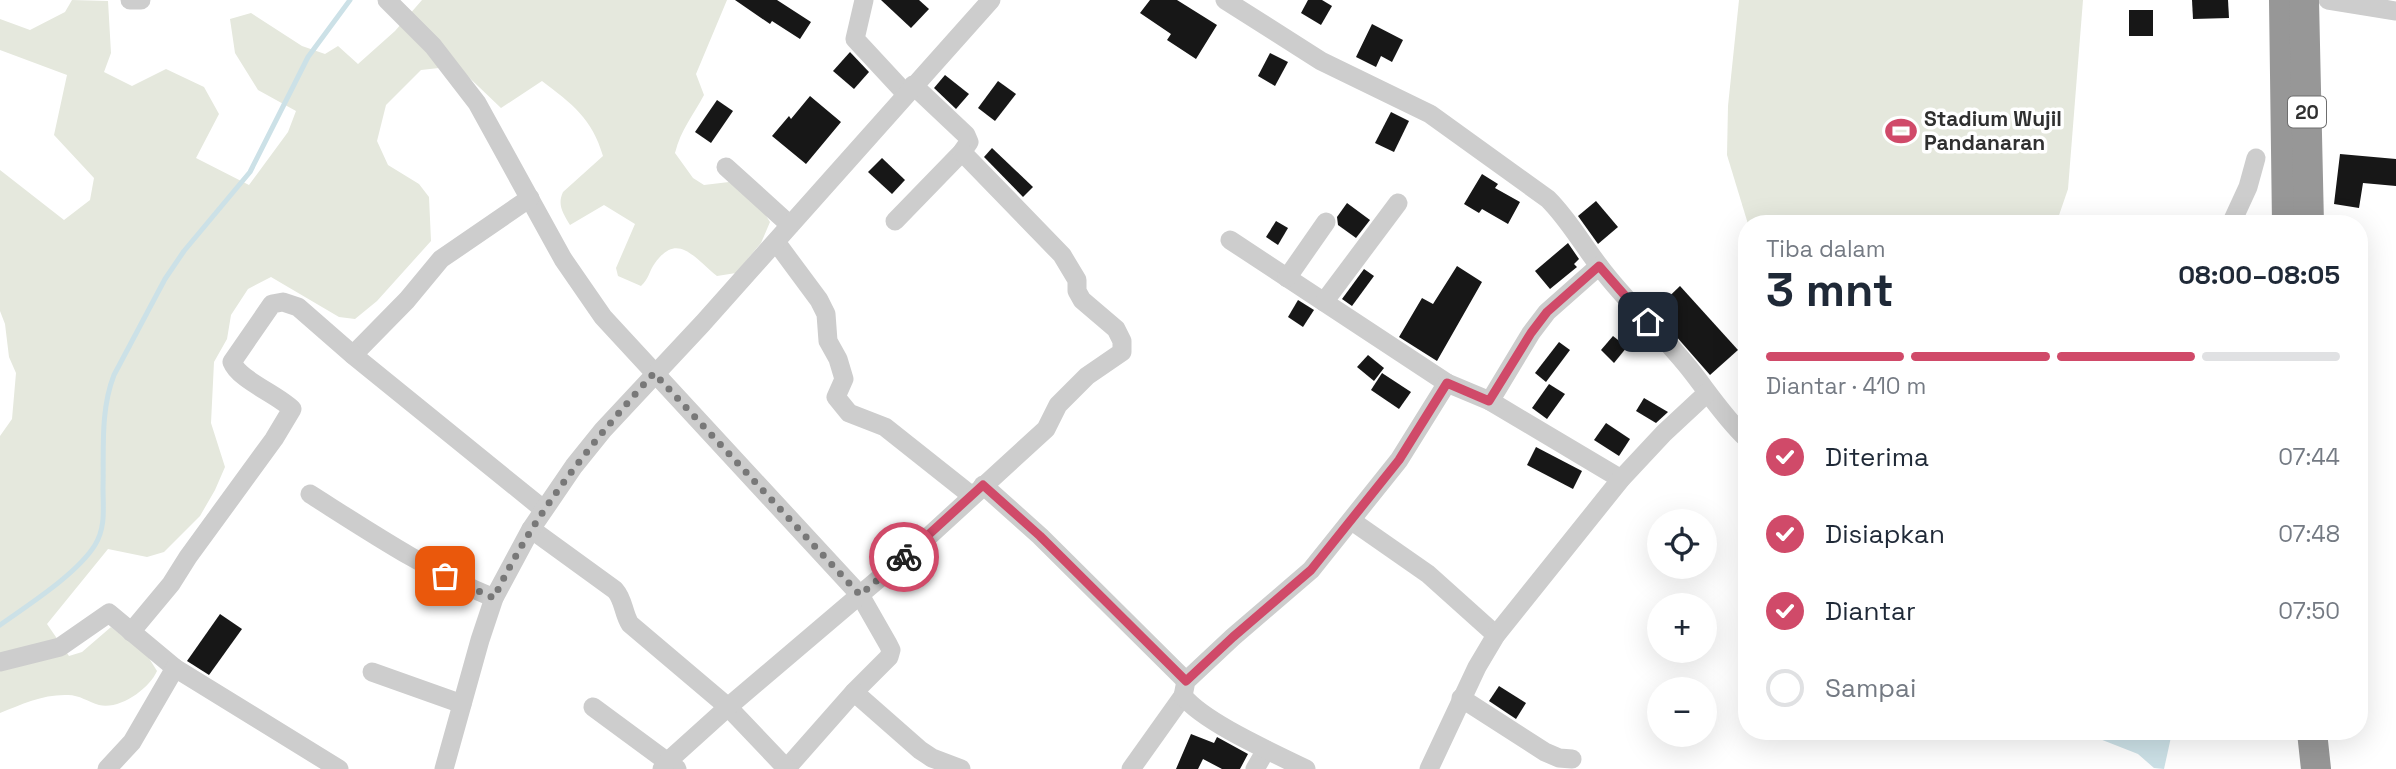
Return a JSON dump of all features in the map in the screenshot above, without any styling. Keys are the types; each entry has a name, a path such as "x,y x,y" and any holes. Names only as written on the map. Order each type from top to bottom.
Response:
{"highway":[{"name":"20","path":"2284,0 2287,215"},
{"name":"20","path":"2304,0 2309,215"},
{"path":"2313,740 2316,769"},
{"path":"2332,740 2334,769"}],"street":[{"path":"130,0 141,0"},
{"path":"387,0 433,46 477,103 563,259 603,317 860,595 891,650 889,657 787,769 728,707 630,624 620,596 615,590 531,529"},
{"path":"864,0 855,39 909,89 966,135 969,142 895,221"},
{"path":"444,769 494,598 544,509 603,430 776,242 909,89 991,0"},
{"path":"1225,0 1321,61 1430,114 1548,199 1564,215 1599,266 1689,368 1738,430"},
{"path":"2329,0 2396,11"},
{"path":"593,706 669,767 728,707 928,537 1046,429 1058,404 1087,376 1122,352 1122,341 1116,329 1082,300 1077,291 1077,279 1062,255 962,152"},
{"path":"2235,215 2248,187 2256,158"},
{"path":"726,167 790,225"},
{"path":"353,355 420,286 441,259 530,198"},
{"path":"1324,302 1398,203"},
{"path":"1287,278 1326,222"},
{"path":"1230,240 1447,383 1489,401 1621,479"},
{"path":"776,242 819,300 826,314 828,341 838,359 844,379 836,397 849,412 885,427 1040,536 1185,689 1200,711 1266,750 1306,769"},
{"path":"1489,401 1547,312 1599,266"},
{"path":"131,632 171,584 274,439 292,409 235,370 232,362 272,303 283,302 298,307 353,355 544,509"},
{"path":"1131,769 1185,689 1242,629 1311,570 1352,521 1399,460 1447,383"},
{"path":"1429,769 1476,667 1496,635 1621,479 1664,433 1707,393"},
{"path":"310,494 398,550 458,583 494,598"},
{"path":"1352,521 1428,574 1496,635"},
{"path":"0,662 60,647 109,613 175,668 339,769"},
{"path":"107,769 132,742 175,668"},
{"path":"372,672 462,704"},
{"path":"855,692 920,750 932,758 961,769"},
{"path":"1461,698 1545,752 1559,758 1572,759"},
{"path":"1255,769 1266,750"}],"shaded area":[{"path":"72,0 108,1 111,53 104,72 132,86 166,69 204,87 219,114 196,158 249,185 288,132 296,111 258,90 235,53 230,19 251,13 302,46 325,54 338,46 358,64 395,31 422,0 727,0 696,74 704,95 684,130 675,153 693,178 704,185 729,182 761,208 770,222 761,243 736,273 717,276 679,248 663,254 641,286 618,276 616,268 635,224 604,205 570,225 562,209 563,192 603,156 593,131 580,113 542,81 501,108 457,66 421,70 386,105 377,141 388,165 419,184 429,197 431,241 377,301 355,319 339,317 271,277 248,289 231,315 227,339 214,362 211,423 225,467 200,516 164,552 147,557 108,549 47,624 69,656 82,652 111,627 147,655 157,671 153,678 133,697 116,704 99,705 76,696 59,695 33,700 0,713 0,436 12,419 16,373 9,357 5,324 0,311 0,170 64,220 90,200 94,178 54,135 67,75 0,50 0,19 30,30 65,12"},
{"name":"Stadium Wujil Pandanaran","path":"1739,0 2083,0 2068,189 2059,215 1745,215 1727,155 1728,106"},
{"path":"2102,740 2170,740 2164,769 2154,768 2138,754"}],"building":[{"path":"735,0 777,0 811,22 800,39 772,21 770,24"},
{"path":"881,0 919,0 929,9 911,28"},
{"path":"1150,0 1177,0 1217,25 1196,59 1167,40 1171,34 1140,13"},
{"path":"1308,0 1322,0 1332,6 1321,25 1301,13"},
{"path":"2192,0 2228,0 2229,18 2193,19"},
{"path":"2129,10 2153,10 2153,36 2129,36"},
{"path":"1372,24 1403,40 1392,62 1381,56 1376,67 1356,57"},
{"path":"850,52 869,72 854,89 833,71"},
{"path":"1270,53 1288,62 1275,86 1258,76"},
{"path":"945,75 969,94 956,109 934,88"},
{"path":"998,81 1016,94 995,121 978,108"},
{"path":"810,96 841,122 806,164 772,136"},
{"path":"717,100 733,111 711,143 695,132"},
{"path":"1391,112 1409,121 1394,152 1375,143"},
{"path":"992,148 1033,187 1023,197 984,157"},
{"path":"2340,154 2396,159 2396,186 2363,183 2359,208 2334,204"},
{"path":"882,158 905,180 892,194 868,172"},
{"path":"1482,174 1498,184 1495,188 1520,202 1508,224 1482,209 1479,213 1464,204"},
{"path":"1596,201 1618,227 1598,244 1578,216"},
{"path":"1347,203 1370,220 1356,238 1338,225 1337,217"},
{"path":"1276,221 1288,228 1278,245 1266,237"},
{"path":"1568,243 1579,259 1574,264 1577,267 1550,289 1535,271"},
{"path":"1457,266 1482,282 1437,361 1399,337 1422,298 1433,304"},
{"path":"1364,269 1374,276 1352,306 1342,299"},
{"path":"1680,286 1738,350 1710,375 1654,311"},
{"path":"1298,300 1314,310 1303,327 1288,317"},
{"path":"1613,336 1627,347 1614,363 1601,350"},
{"path":"1559,342 1570,350 1546,382 1535,373"},
{"path":"1368,355 1384,368 1374,381 1357,367"},
{"path":"1382,373 1411,392 1399,409 1371,390"},
{"path":"1549,384 1565,394 1547,419 1532,408"},
{"path":"1644,398 1668,412 1656,423 1636,411"},
{"path":"1606,423 1630,439 1619,456 1594,440"},
{"path":"1536,447 1582,471 1573,489 1527,465"},
{"path":"220,614 242,629 209,675 187,661"},
{"path":"1499,686 1526,703 1516,719 1489,701"},
{"path":"1191,734 1214,743 1217,737 1248,754 1240,769 1222,769 1203,759 1198,769 1176,769"}],"waterway":[{"path":"0,625 64,578 87,556 99,538 103,510 105,417 114,375 165,279 184,251 250,172 308,57 350,0"}],"way so far":[{"path":"445,576 494,598 531,529 574,466 654,373 860,595 904,557"}],"place":[{"name":"Stadium Wujil Pandanaran","path":"1901,131"}],"route":[{"path":"904,557 983,485 1040,536 1186,681 1311,570 1399,460 1447,383 1489,401 1547,312 1599,266 1648,322"}]}
